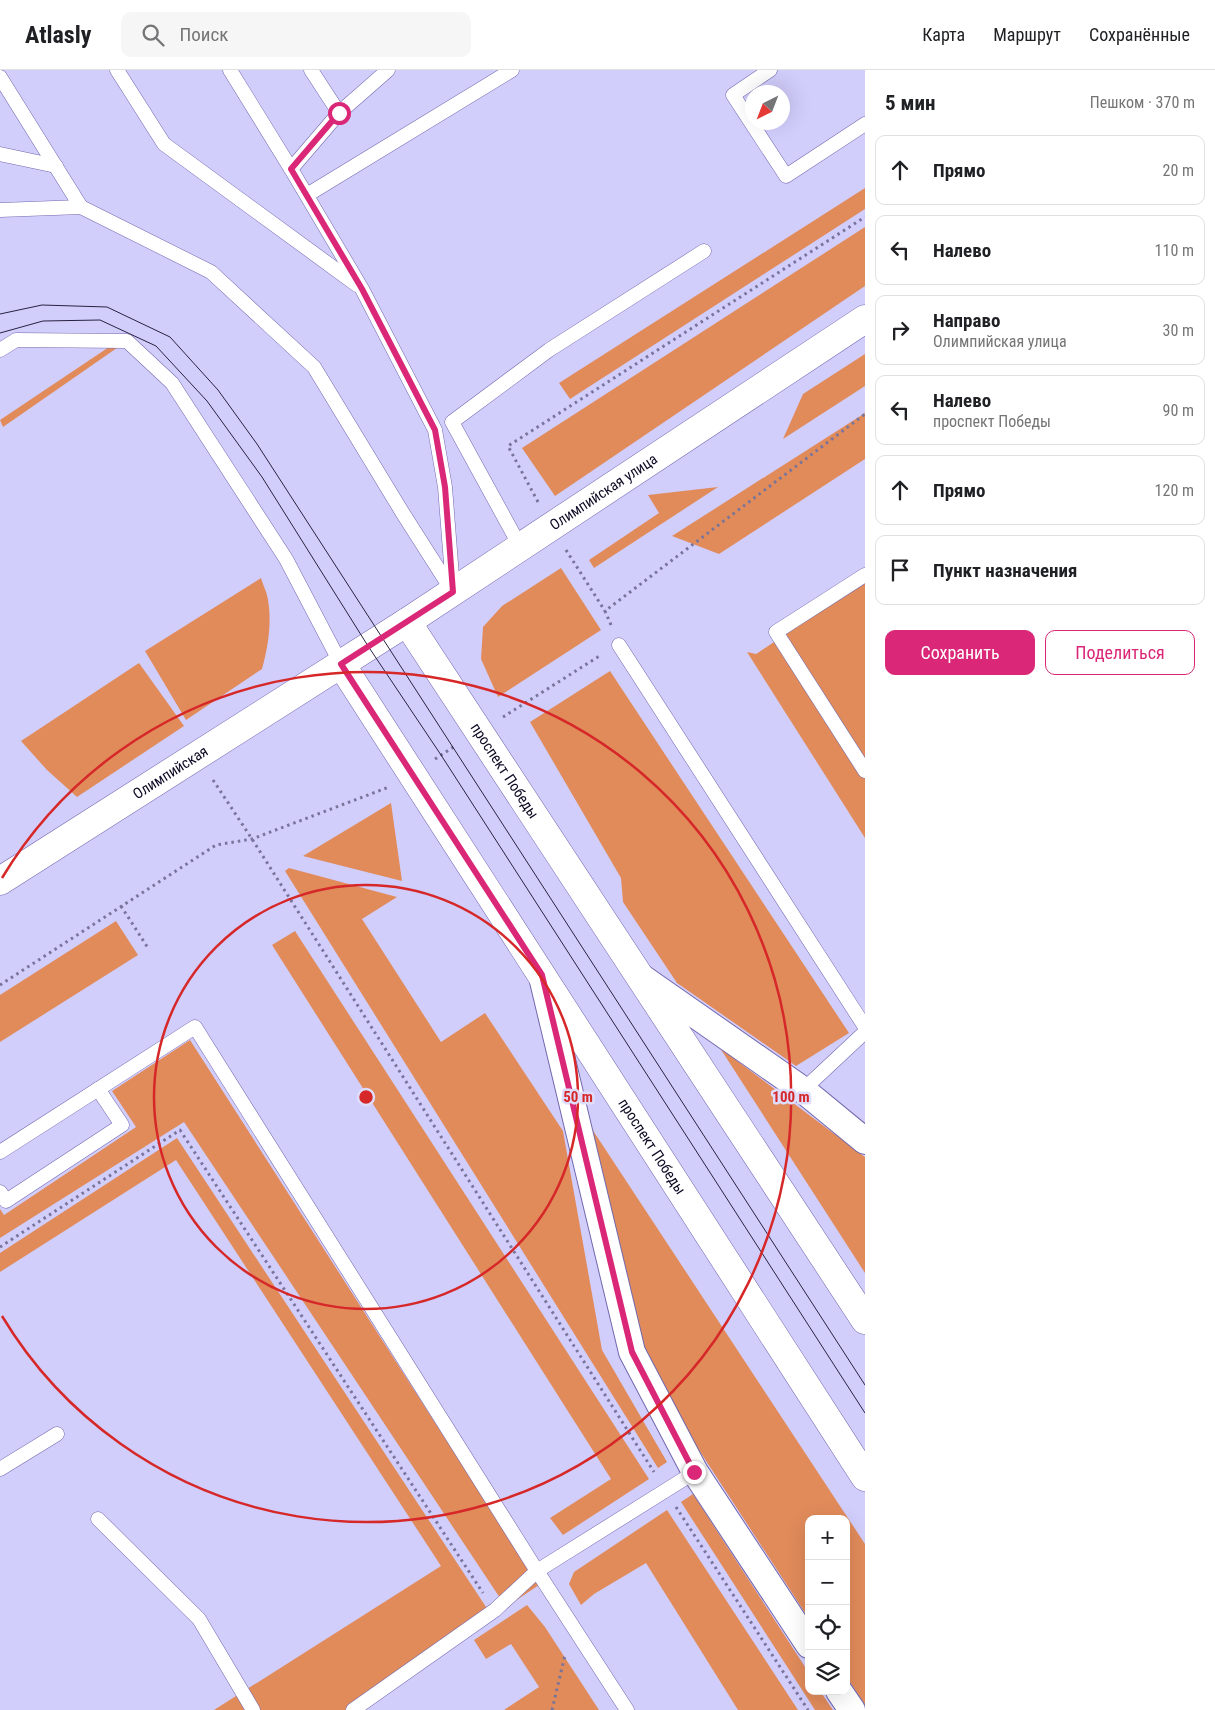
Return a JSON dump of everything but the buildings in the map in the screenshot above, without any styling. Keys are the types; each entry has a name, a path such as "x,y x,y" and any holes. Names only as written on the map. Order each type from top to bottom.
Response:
{"main road":[{"name":"Олимпийская улица","path":"341,664 521,548 865,319"},
{"name":"проспект Победы","path":"407,622 865,1320"},
{"name":"Олимпийская","path":"0,881 341,664"},
{"name":"проспект Победы","path":"341,664 865,1477"}],"street":[{"path":"542,975 632,1352 694,1472 805,1639"},
{"path":"641,977 803,1090 865,1140"},
{"path":"842,1695 852,1710"}],"lane":[{"path":"117,70 164,144 362,289"},
{"path":"230,70 362,289 435,430 445,487 453,592"},
{"path":"311,70 339,113"},
{"path":"291,169 339,113 388,70"},
{"path":"307,196 512,70"},
{"path":"770,70 732,95 786,176 865,124"},
{"path":"0,77 81,207"},
{"path":"0,154 56,166"},
{"path":"0,210 81,207 211,272 314,367 453,592"},
{"path":"521,548 452,422 549,350 704,251"},
{"path":"0,350 16,340 127,341 172,383 286,559 341,664"},
{"path":"865,575 776,632 865,771"},
{"path":"619,645 865,1028"},
{"path":"0,1152 195,1027 537,1571 627,1710"},
{"path":"803,1090 865,1032"},
{"path":"0,1192 6,1201 122,1125 98,1089"},
{"path":"0,1470 57,1434"},
{"path":"353,1710 494,1610 537,1571 694,1472"},
{"path":"98,1520 199,1619 253,1710"}],"path":[{"path":"0,985 216,845 252,839 386,790 619,645 605,611 551,528 508,446 865,217"},
{"path":"605,611 865,414"},
{"path":"197,756 252,839 808,1710"},
{"path":"121,906 148,948"},
{"path":"0,1247 180,1130 494,1610"},
{"path":"552,1710 572,1626"}],"shaded area":[{"path":"865,188 865,209 570,399 559,383"},
{"path":"865,227 865,286 555,496 522,448"},
{"path":"127,341 3,427 0,420 112,345"},
{"path":"865,354 865,386 783,439 803,394"},
{"path":"865,413 865,459 719,554 672,536"},
{"path":"718,487 594,568 589,560 659,513 648,495"},
{"path":"561,568 601,630 498,697 481,659 483,627 502,606"},
{"path":"261,578 267,597 270,617 268,644 262,669 186,720 145,651"},
{"path":"865,582 865,838 747,652 756,654"},
{"path":"139,663 184,726 77,797 47,770 21,741"},
{"path":"610,671 849,1033 796,1066 677,983 623,902 621,878 530,722"},
{"path":"391,803 402,881 303,856"},
{"path":"289,868 397,897 362,919 441,1042 485,1013 563,1131 602,1350 667,1462 658,1468 285,871"},
{"path":"116,921 138,955 0,1042 0,995"},
{"path":"295,931 649,1479 563,1535 550,1518 611,1479 272,945"},
{"path":"190,1040 539,1585 506,1607 184,1122 0,1238 0,1209 4,1215 136,1127 112,1091"},
{"path":"720,1048 865,1157 865,1273"},
{"path":"590,1126 846,1515 805,1515 805,1613 654,1381 637,1341"},
{"path":"177,1138 492,1616 345,1710 214,1710 441,1566 176,1160 0,1272 0,1253"},
{"path":"693,1494 805,1667 805,1694 681,1502"},
{"path":"667,1510 798,1710 738,1710 646,1563 594,1594 581,1605 569,1584 574,1572"},
{"path":"850,1521 865,1544 865,1705 850,1682"},
{"path":"527,1605 545,1627 599,1710 504,1710 539,1687 511,1644 486,1659 474,1640"},
{"path":"805,1695 823,1695 833,1710 815,1710"}],"tram line":[{"path":"0,314 42,305 107,307 170,337 218,390 257,444 865,1385"},
{"path":"0,333 43,321 100,320 156,346 207,401 262,477 368,646 441,755 865,1413"}],"route":[{"path":"339,113 291,169 362,289 435,430 445,487 453,592 341,664 542,975 632,1352 694,1472"}]}
